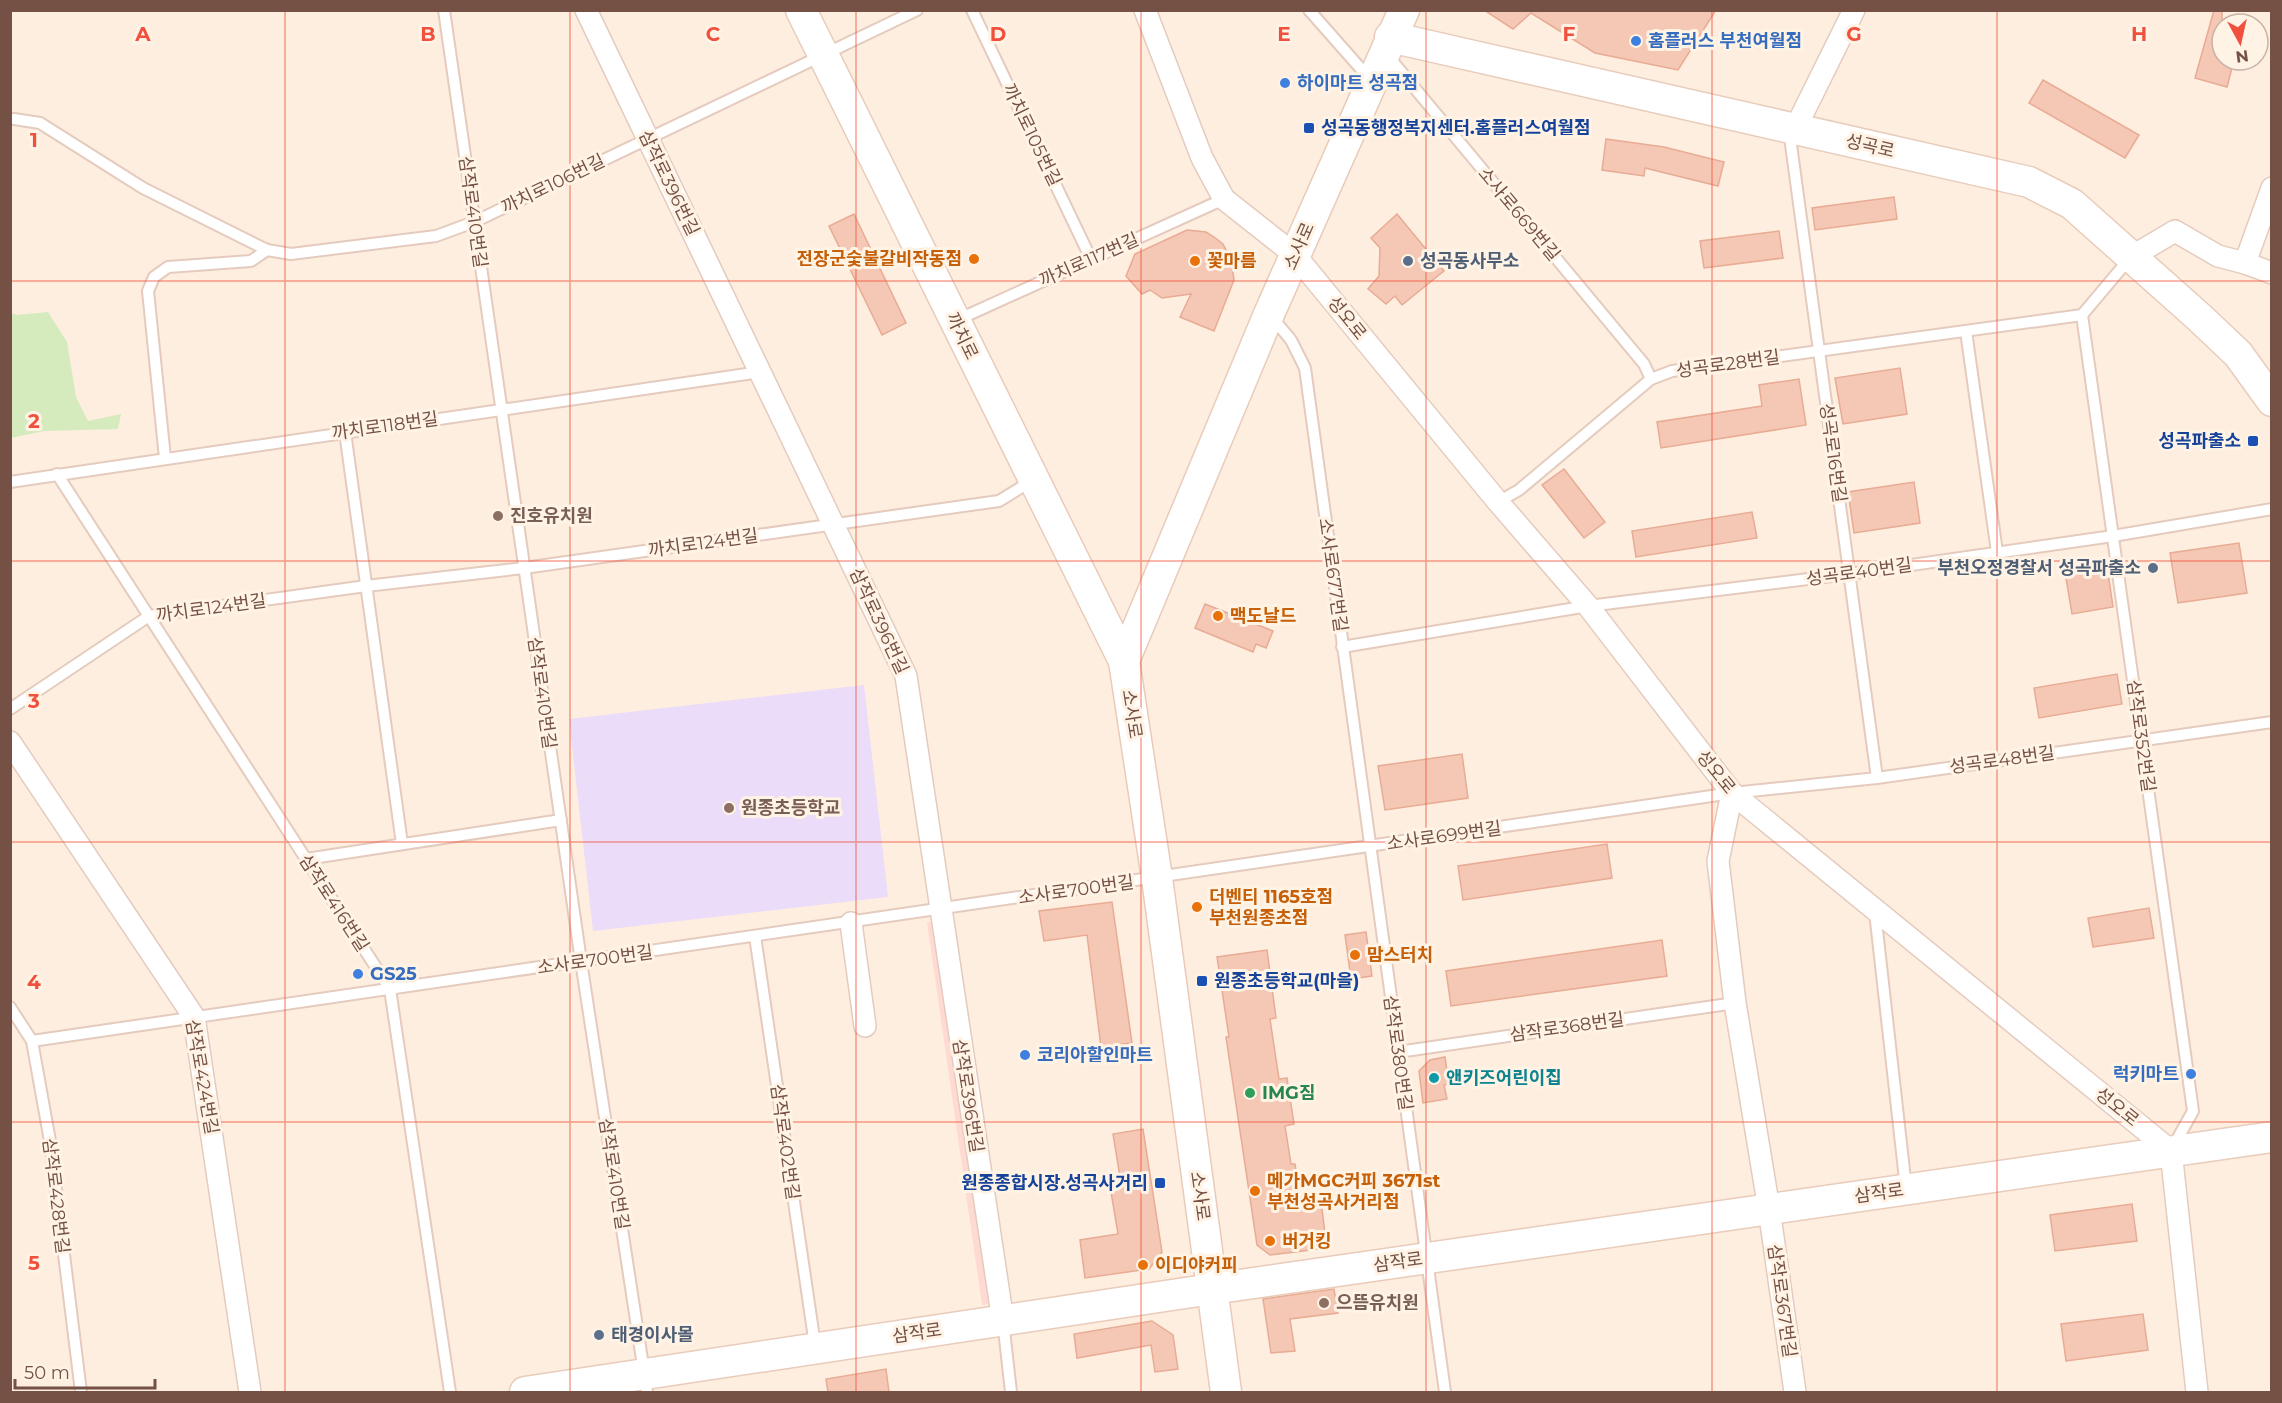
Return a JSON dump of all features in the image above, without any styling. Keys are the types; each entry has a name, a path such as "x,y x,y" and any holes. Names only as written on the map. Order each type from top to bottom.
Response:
{"street":[{"name":"삼작로396번길","path":"586,10 906,676 1003,1321"},
{"name":"까치로","path":"801,10 1124,661"},
{"name":"성오로","path":"1145,10 1202,158 1224,199 1295,255 1498,502 1587,606 1732,793 2171,1151"},
{"name":"소사로","path":"1226,1392 1157,878 1124,661 1269,314 1404,10"},
{"path":"1792,128 1854,10"},
{"name":"성곡로","path":"1387,44 1792,128 2029,182 2072,204 2200,318 2238,354 2271,400"},
{"path":"2245,263 2271,188"},
{"path":"2131,257 2175,231 2218,256 2271,273"},
{"name":"삼작로424번길","path":"10,742 194,1017 250,1392"},
{"path":"1732,793 1718,861 1736,1004 1769,1209"},
{"path":"850,923 865,1026"},
{"name":"삼작로","path":"525,1392 646,1384 816,1348 2271,1137"},
{"path":"2171,1151 2198,1392"},
{"name":"삼작로367번길","path":"1769,1209 1795,1392"}],"lane":[{"name":"삼작로410번길","path":"444,10 561,820 646,1384"},
{"path":"823,55 917,10"},
{"name":"까치로105번길","path":"972,10 1091,259"},
{"path":"1309,10 1371,81"},
{"name":"소사로669번길","path":"1387,44 1636,355 1651,379"},
{"name":"까치로106번길","path":"14,119 40,123 143,188 267,250 291,254 436,236 474,222 823,55"},
{"name":"성곡로16번길","path":"1792,128 1819,351 1877,778"},
{"name":"까치로117번길","path":"954,321 1224,199"},
{"path":"165,458 148,291 154,277 168,267 251,261 267,250"},
{"path":"2082,315 2131,257"},
{"name":"소사로677번길","path":"1269,314 1291,340 1305,368 1369,848"},
{"name":"성곡로28번길","path":"1498,502 1519,490 1651,379 1672,371 2082,315"},
{"name":"삼작로352번길","path":"2082,315 2193,1112 2171,1151"},
{"path":"1966,331 1998,552"},
{"name":"까치로118번길","path":"10,482 760,372"},
{"path":"345,432 402,844"},
{"name":"삼작로416번길","path":"57,474 390,989 450,1392"},
{"name":"까치로124번길","path":"10,709 149,616 366,586 525,568 999,501 1033,480"},
{"name":"성곡로40번길","path":"1587,606 1849,574 2113,536 2271,509"},
{"path":"1342,647 1587,606"},
{"name":"성곡로48번길","path":"1732,793 1877,778 2271,722"},
{"name":"소사로699번길","path":"1157,878 1732,793"},
{"path":"306,859 561,820"},
{"name":"삼작로380번길","path":"1369,848 1445,1392"},
{"name":"소사로700번길","path":"32,1041 1157,878"},
{"path":"1875,909 1906,1189"},
{"name":"삼작로402번길","path":"755,936 816,1348"},
{"name":"삼작로368번길","path":"1398,1052 1736,1004"},
{"name":"삼작로428번길","path":"10,1007 32,1041 50,1141 81,1392"},
{"path":"1003,1321 1011,1392"}],"shaded area":[{"name":"원종초등학교","path":"864,685 888,897 593,931 569,719"},
{"path":"949,919 1004,1302 982,1305 927,922"}],"green space":[{"path":"48,312 67,342 76,397 88,421 121,414 118,429 44,431 11,438 11,313 17,315"}],"building":[{"name":"홈플러스 부천여월점","path":"1484,10 1716,10 1678,70 1595,53 1531,13 1513,29"},
{"path":"2210,24 2210,72 2231,72 2227,87 2195,78"},
{"path":"2043,80 2139,135 2125,158 2029,103"},
{"path":"1606,139 1664,147 1724,162 1718,186 1645,168 1644,176 1602,170"},
{"path":"1894,197 1897,219 1815,230 1812,208"},
{"path":"854,214 906,323 882,335 829,226"},
{"name":"성곡동사무소","path":"1397,214 1444,271 1402,305 1395,296 1386,304 1368,289 1379,276 1380,248 1371,238"},
{"path":"1187,230 1206,232 1214,237 1223,244 1231,260 1234,280 1214,331 1180,317 1191,294 1162,298 1150,290 1142,294 1126,276 1135,254"},
{"path":"1779,231 1783,258 1704,268 1700,241"},
{"path":"1900,368 1907,414 1843,424 1835,378"},
{"path":"1799,379 1806,425 1661,448 1657,422 1762,406 1759,385"},
{"path":"1564,469 1605,522 1584,538 1542,485"},
{"path":"1914,482 1920,523 1854,533 1848,492"},
{"path":"1752,512 1757,538 1636,557 1632,531"},
{"path":"2239,543 2247,593 2178,603 2170,553"},
{"path":"2106,559 2113,607 2072,614 2064,566"},
{"name":"맥도날드","path":"1205,604 1273,631 1266,648 1256,644 1253,652 1195,628"},
{"path":"2117,674 2122,704 2039,718 2034,688"},
{"path":"1462,754 1468,798 1385,810 1378,766"},
{"path":"1607,844 1612,878 1463,900 1458,866"},
{"path":"1112,902 1132,1043 1101,1047 1087,935 1044,941 1039,911"},
{"path":"2149,908 2154,938 2093,947 2088,918"},
{"path":"1366,932 1372,976 1351,979 1345,935"},
{"path":"1662,940 1667,976 1451,1006 1446,971"},
{"path":"1267,950 1276,1018 1270,1019 1279,1079 1287,1078 1294,1124 1285,1126 1291,1164 1295,1164 1300,1198 1308,1197 1309,1204 1321,1202 1327,1248 1270,1255 1257,1245 1226,1037 1229,1037 1217,957"},
{"name":"앤키즈어린이집","path":"1445,1057 1449,1084 1444,1085 1447,1099 1423,1103 1419,1071 1430,1060"},
{"path":"1143,1129 1162,1252 1149,1269 1085,1278 1080,1240 1118,1234 1110,1186 1121,1183 1113,1134"},
{"path":"2132,1204 2137,1241 2055,1251 2050,1215"},
{"path":"1334,1289 1338,1313 1290,1319 1295,1351 1271,1353 1263,1299"},
{"path":"2143,1314 2148,1350 2066,1361 2061,1324"},
{"path":"1152,1321 1173,1335 1178,1369 1155,1372 1151,1345 1077,1358 1074,1334"},
{"path":"886,1369 889,1392 828,1392 826,1379"}],"place":[{"name":"홈플러스 부천여월점","path":"1636,41"},
{"name":"하이마트 성곡점","path":"1285,83"},
{"name":"성곡동행정복지센터.홈플러스여월점","path":"1309,128"},
{"name":"전장군숯불갈비작동점","path":"974,259"},
{"name":"꽃마름","path":"1195,261"},
{"name":"성곡동사무소","path":"1408,261"},
{"name":"성곡파출소","path":"2253,441"},
{"name":"진호유치원","path":"498,516"},
{"name":"부천오정경찰서 성곡파출소","path":"2153,568"},
{"name":"맥도날드","path":"1218,616"},
{"name":"원종초등학교","path":"729,808"},
{"name":"더벤티 1165호점 부천원종초점","path":"1197,907"},
{"name":"맘스터치","path":"1355,955"},
{"name":"GS25","path":"358,974"},
{"name":"원종초등학교(마을)","path":"1202,981"},
{"name":"코리아할인마트","path":"1025,1055"},
{"name":"럭키마트","path":"2191,1074"},
{"name":"앤키즈어린이집","path":"1434,1078"},
{"name":"IMG짐","path":"1250,1093"},
{"name":"원종종합시장.성곡사거리","path":"1160,1183"},
{"name":"메가MGC커피 3671st 부천성곡사거리점","path":"1255,1191"},
{"name":"버거킹","path":"1270,1241"},
{"name":"이디야커피","path":"1143,1265"},
{"name":"으뜸유치원","path":"1324,1303"},
{"name":"태경이사몰","path":"599,1335"}]}
